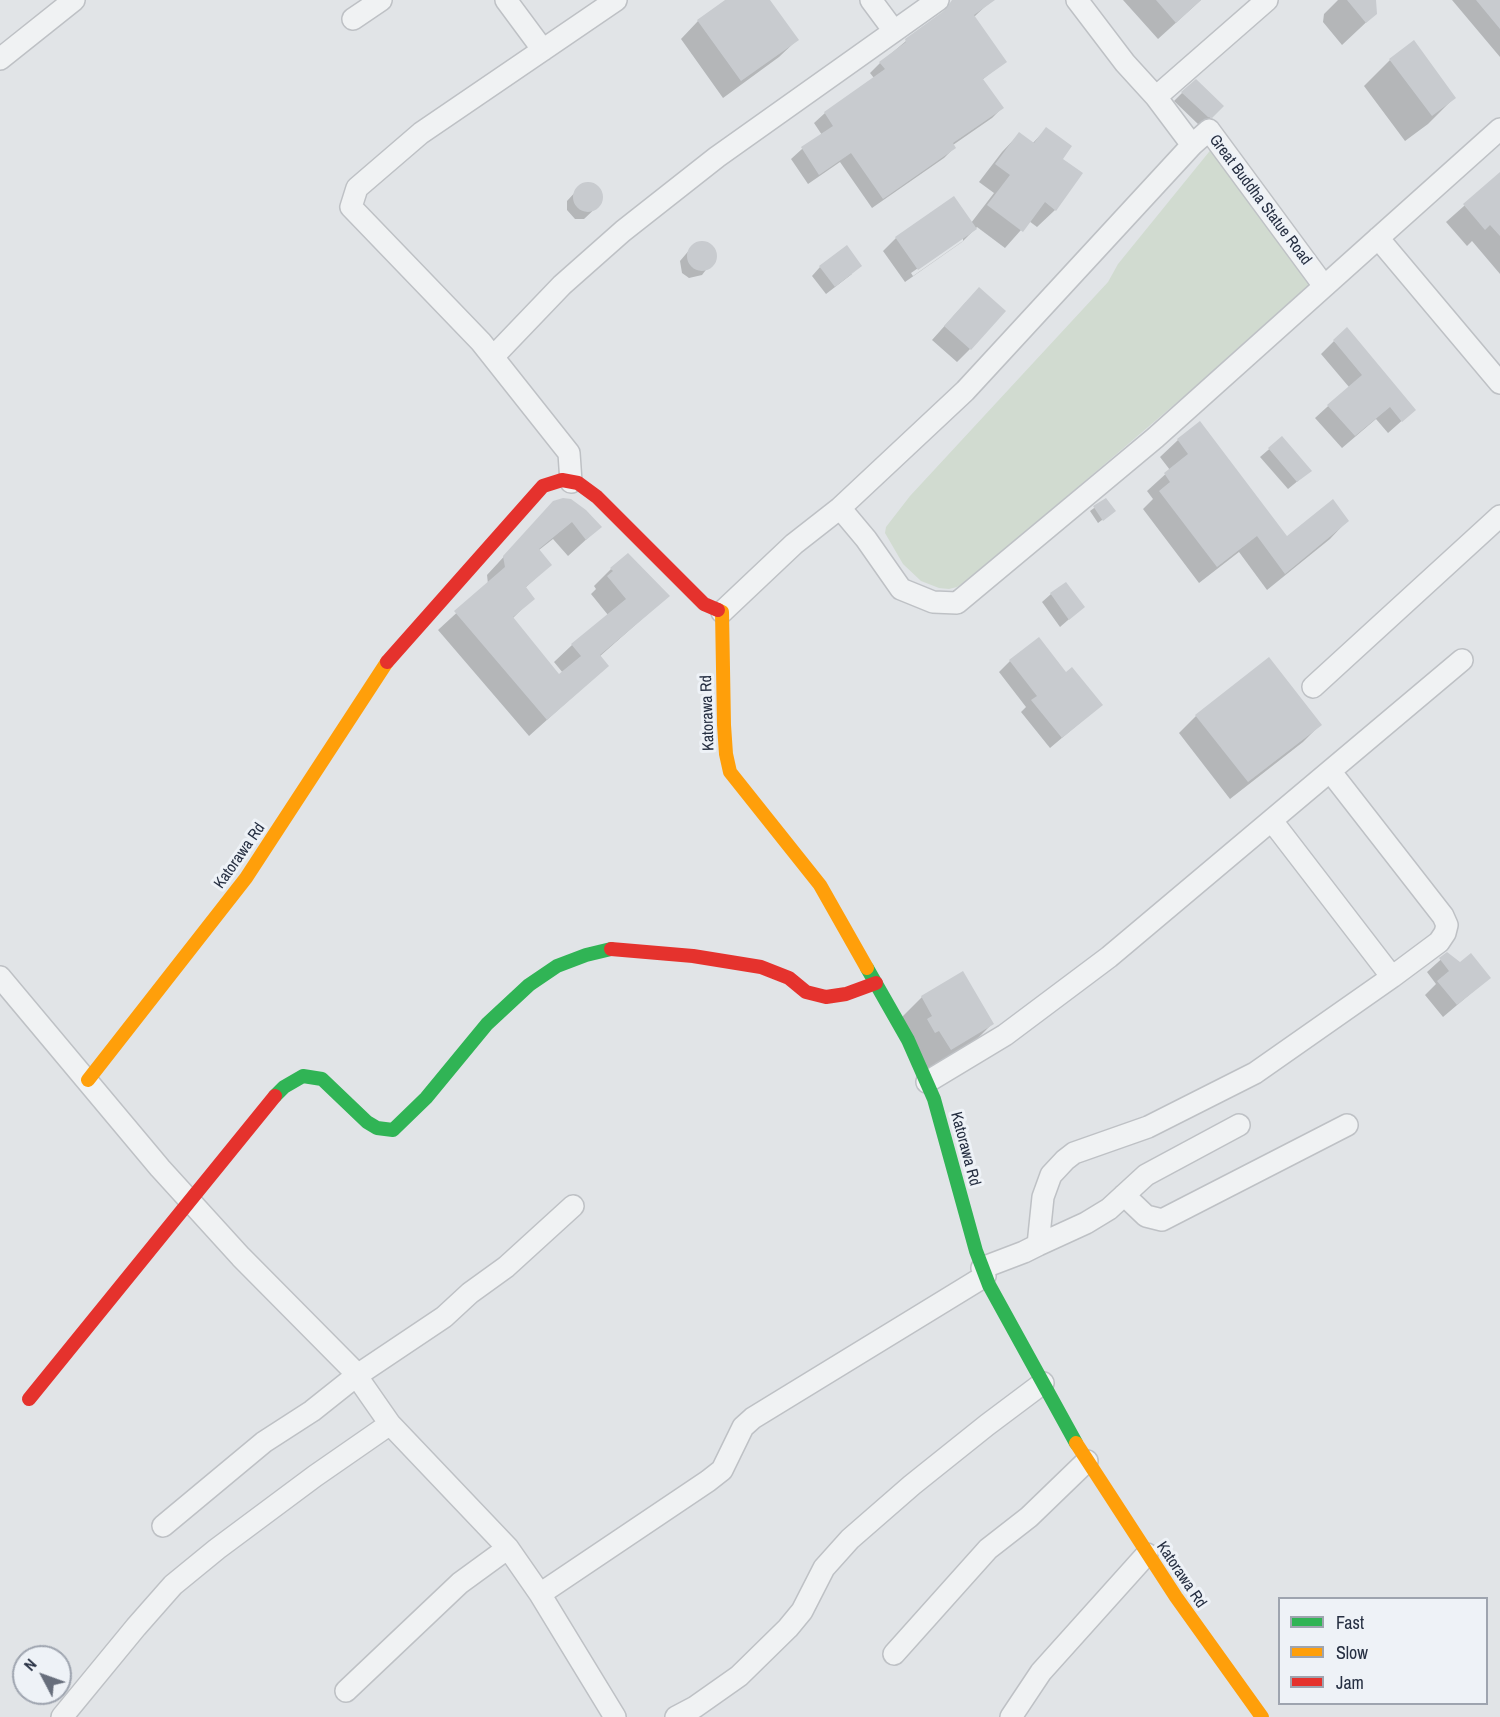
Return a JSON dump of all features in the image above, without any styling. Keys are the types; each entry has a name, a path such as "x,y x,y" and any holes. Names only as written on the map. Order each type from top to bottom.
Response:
{"street":[{"path":"0,59 74,0"},
{"path":"353,19 381,0"},
{"path":"506,0 543,50"},
{"path":"616,0 421,133 357,188 351,207 481,342 569,453 571,482 578,483 597,497 704,604 722,612 794,544 840,508 965,392 1192,145 1077,0"},
{"path":"871,0 894,31"},
{"path":"493,357 562,285 623,231 717,157 938,0"},
{"path":"1156,97 1267,0"},
{"path":"840,508 866,539 901,589 933,602 957,603 1155,438 1500,129"},
{"name":"Great Buddha Statue Road","path":"1192,145 1209,130 1324,286"},
{"path":"1378,238 1500,383"},
{"name":"Katorawa Rd","path":"88,1080 246,878 392,655 543,486 562,480 571,482"},
{"path":"1313,687 1500,516"},
{"name":"Katorawa Rd","path":"722,612 724,725 730,772 819,885 901,1026 927,1082 941,1122 983,1272 1043,1383 1087,1461 1147,1554 1262,1717"},
{"path":"927,1082 1005,1035 1109,957 1462,660"},
{"path":"1038,1245 1043,1197 1051,1175 1074,1153 1148,1127 1256,1073 1392,977 1438,942 1445,933 1447,924 1443,916 1330,771"},
{"path":"1272,821 1392,977"},
{"path":"29,1399 284,1087 303,1076 322,1079 367,1122 377,1128 393,1130 404,1122 426,1098 487,1024 529,985 557,966 586,955 616,948 735,962 771,971 789,978 806,992 826,997 846,994 876,983"},
{"path":"0,977 88,1080 138,1143 356,1376 390,1424 508,1548 540,1594 615,1717"},
{"path":"540,1594 722,1470 739,1434 753,1418 983,1272 1086,1223 1109,1209 1146,1175 1239,1125"},
{"path":"1124,1196 1146,1216 1162,1220 1347,1125"},
{"path":"163,1526 255,1449 312,1411 356,1376 438,1322 470,1293 506,1267 573,1206"},
{"path":"676,1717 695,1707 739,1676 788,1628 802,1611 825,1568 850,1539 912,1485 1043,1383"},
{"path":"62,1717 173,1586 315,1476 390,1424"},
{"path":"894,1654 988,1549 1029,1518 1087,1461"},
{"path":"346,1691 460,1583 508,1548"},
{"path":"1011,1717 1041,1672 1147,1554"}],"shaded area":[{"path":"1213,147 1313,286 975,575 957,587 949,589 921,581 903,564 885,533 886,527 910,496 1108,282 1118,264"}],"building":[{"path":"725,0 770,0 799,40 741,81 697,20"},
{"path":"952,0 995,0 974,15 1007,62 983,79 1004,108 953,143 956,148 883,199 851,153 819,175 801,147 833,126 824,112 885,69 879,62 906,42 905,39 945,10"},
{"path":"1156,0 1201,0 1176,23"},
{"path":"1347,0 1376,0 1377,14 1366,23"},
{"path":"1476,0 1500,0 1500,29"},
{"path":"1414,40 1456,98 1432,116 1389,59"},
{"path":"1196,79 1224,106 1212,118 1208,117 1181,92"},
{"path":"1046,127 1072,146 1063,159 1083,173 1056,211 1045,202 1023,232 987,205 1010,175 995,164 1019,132 1034,143"},
{"path":"1500,172 1500,236 1490,225 1485,230 1463,204"},
{"path":"588,182 594,183 602,191 602,203 594,211 588,212 582,211 574,203 573,197 574,191 582,183"},
{"path":"954,196 977,229 918,270 895,237"},
{"path":"702,241 713,245 717,256 713,267 702,271 691,267 687,256 691,245"},
{"path":"847,245 862,266 835,287 819,266"},
{"path":"979,287 1006,311 971,350 944,326"},
{"path":"1347,327 1416,410 1402,422 1390,407 1355,436 1327,405 1362,375 1333,340"},
{"path":"1200,421 1287,536 1333,499 1349,521 1285,574 1257,536 1217,567 1159,491 1170,482 1164,473 1188,454 1177,439"},
{"path":"1282,436 1312,471 1297,482 1268,448"},
{"path":"563,498 571,499 586,510 602,527 586,540 572,522 539,549 552,565 526,587 535,599 513,617 559,674 581,656 571,644 626,599 607,576 613,571 610,568 628,553 670,596 600,655 609,666 547,720 454,611 505,567 503,556 553,501"},
{"path":"1106,498 1116,511 1103,521 1093,506"},
{"path":"1066,582 1085,607 1069,620 1050,593"},
{"path":"1039,637 1066,672 1072,667 1103,705 1062,738 1031,700 1037,696 1009,660"},
{"path":"1269,657 1322,725 1248,782 1195,715"},
{"path":"1447,952 1460,962 1471,953 1491,978 1457,1005 1437,981 1449,971 1439,958"},
{"path":"963,971 994,1024 951,1050 939,1031 935,1033 927,1019 932,1016 921,996"}],"traffic: fast":[{"path":"275,1096 284,1087 303,1076 322,1079 367,1122 377,1128 393,1130 426,1098 487,1024 529,985 557,966 611,949"},
{"path":"867,968 908,1040 934,1099 976,1251 989,1285 1076,1443"}],"traffic: slow":[{"path":"718,610 722,612 724,725 730,772 820,885 867,968"},
{"path":"88,1080 246,878 387,662"},
{"path":"1076,1443 1176,1597 1262,1717"}],"traffic: jam":[{"path":"387,662 543,486 562,480 578,483 597,497 704,604 718,610"},
{"path":"611,949 693,956 761,967 789,978 806,992 826,997 846,994 876,983"},
{"path":"29,1399 275,1096"}]}
